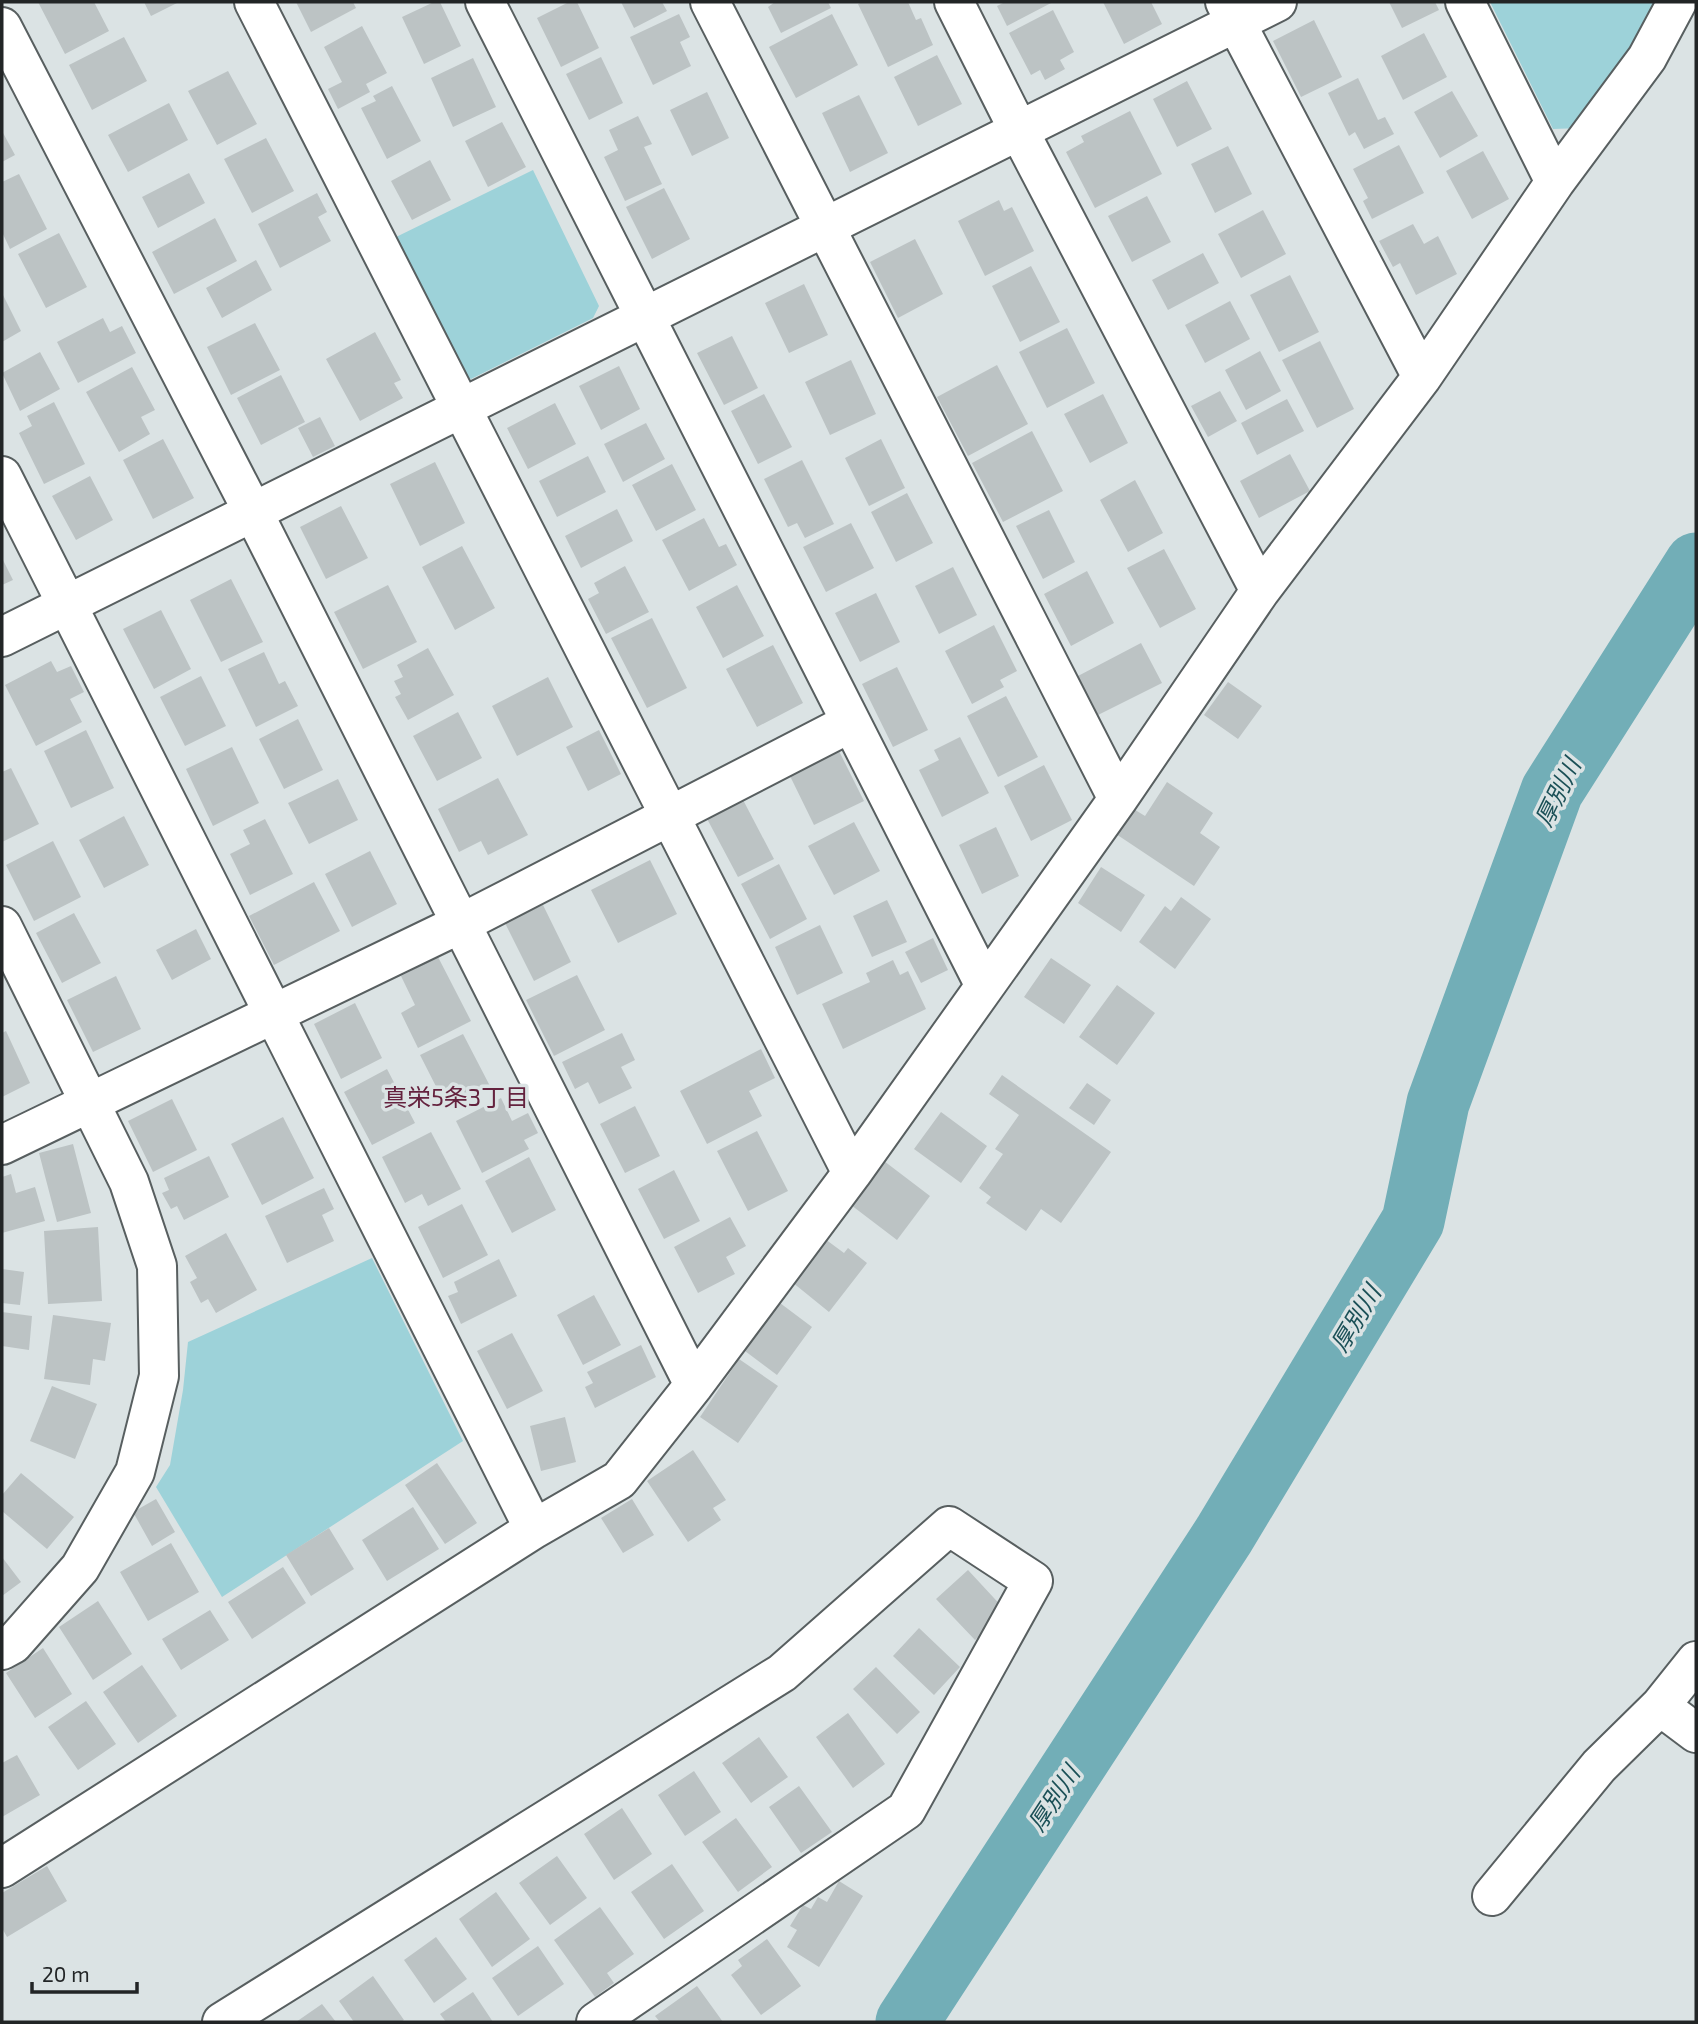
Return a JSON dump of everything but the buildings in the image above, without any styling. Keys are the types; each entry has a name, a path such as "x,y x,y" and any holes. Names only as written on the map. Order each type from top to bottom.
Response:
{"street":[{"path":"254,2 464,407 668,815 852,1173"},
{"path":"485,2 647,316 985,986"},
{"path":"710,2 1118,799"},
{"path":"954,2 1260,591"},
{"path":"2,637 1019,131 1231,12 1277,2"},
{"path":"1465,2 1555,182"},
{"path":"2,1868 534,1529 619,1480 694,1385 852,1173 1118,799 1260,591 1422,377 1555,182 1647,58 1676,2"},
{"path":"1231,12 1422,377"},
{"path":"2,27 253,512 694,1385"},
{"path":"2,476 534,1529"},
{"path":"2,1145 461,923 850,723"},
{"path":"2,926 129,1182 157,1266 159,1376 135,1472 80,1568 13,1644 2,1650"},
{"path":"232,2019 782,1673 949,1526 1033,1581 906,1810 606,2020"},
{"path":"1492,1896 1599,1766 1661,1706 1696,1661"},
{"path":"1661,1706 1696,1733"}],"shaded area":[{"path":"1490,2 1654,2 1637,51 1582,128 1553,129"},
{"path":"533,170 599,306 593,318 471,379 456,371 394,238"},
{"path":"372,1258 463,1441 222,1597 156,1487 170,1465 188,1342"}],"waterway":[{"name":"厚別川","path":"907,2022 1224,1535 1413,1221 1438,1103 1552,791 1696,564"}],"district":[{"name":"真栄5条3丁目","path":"456,1096"}]}
